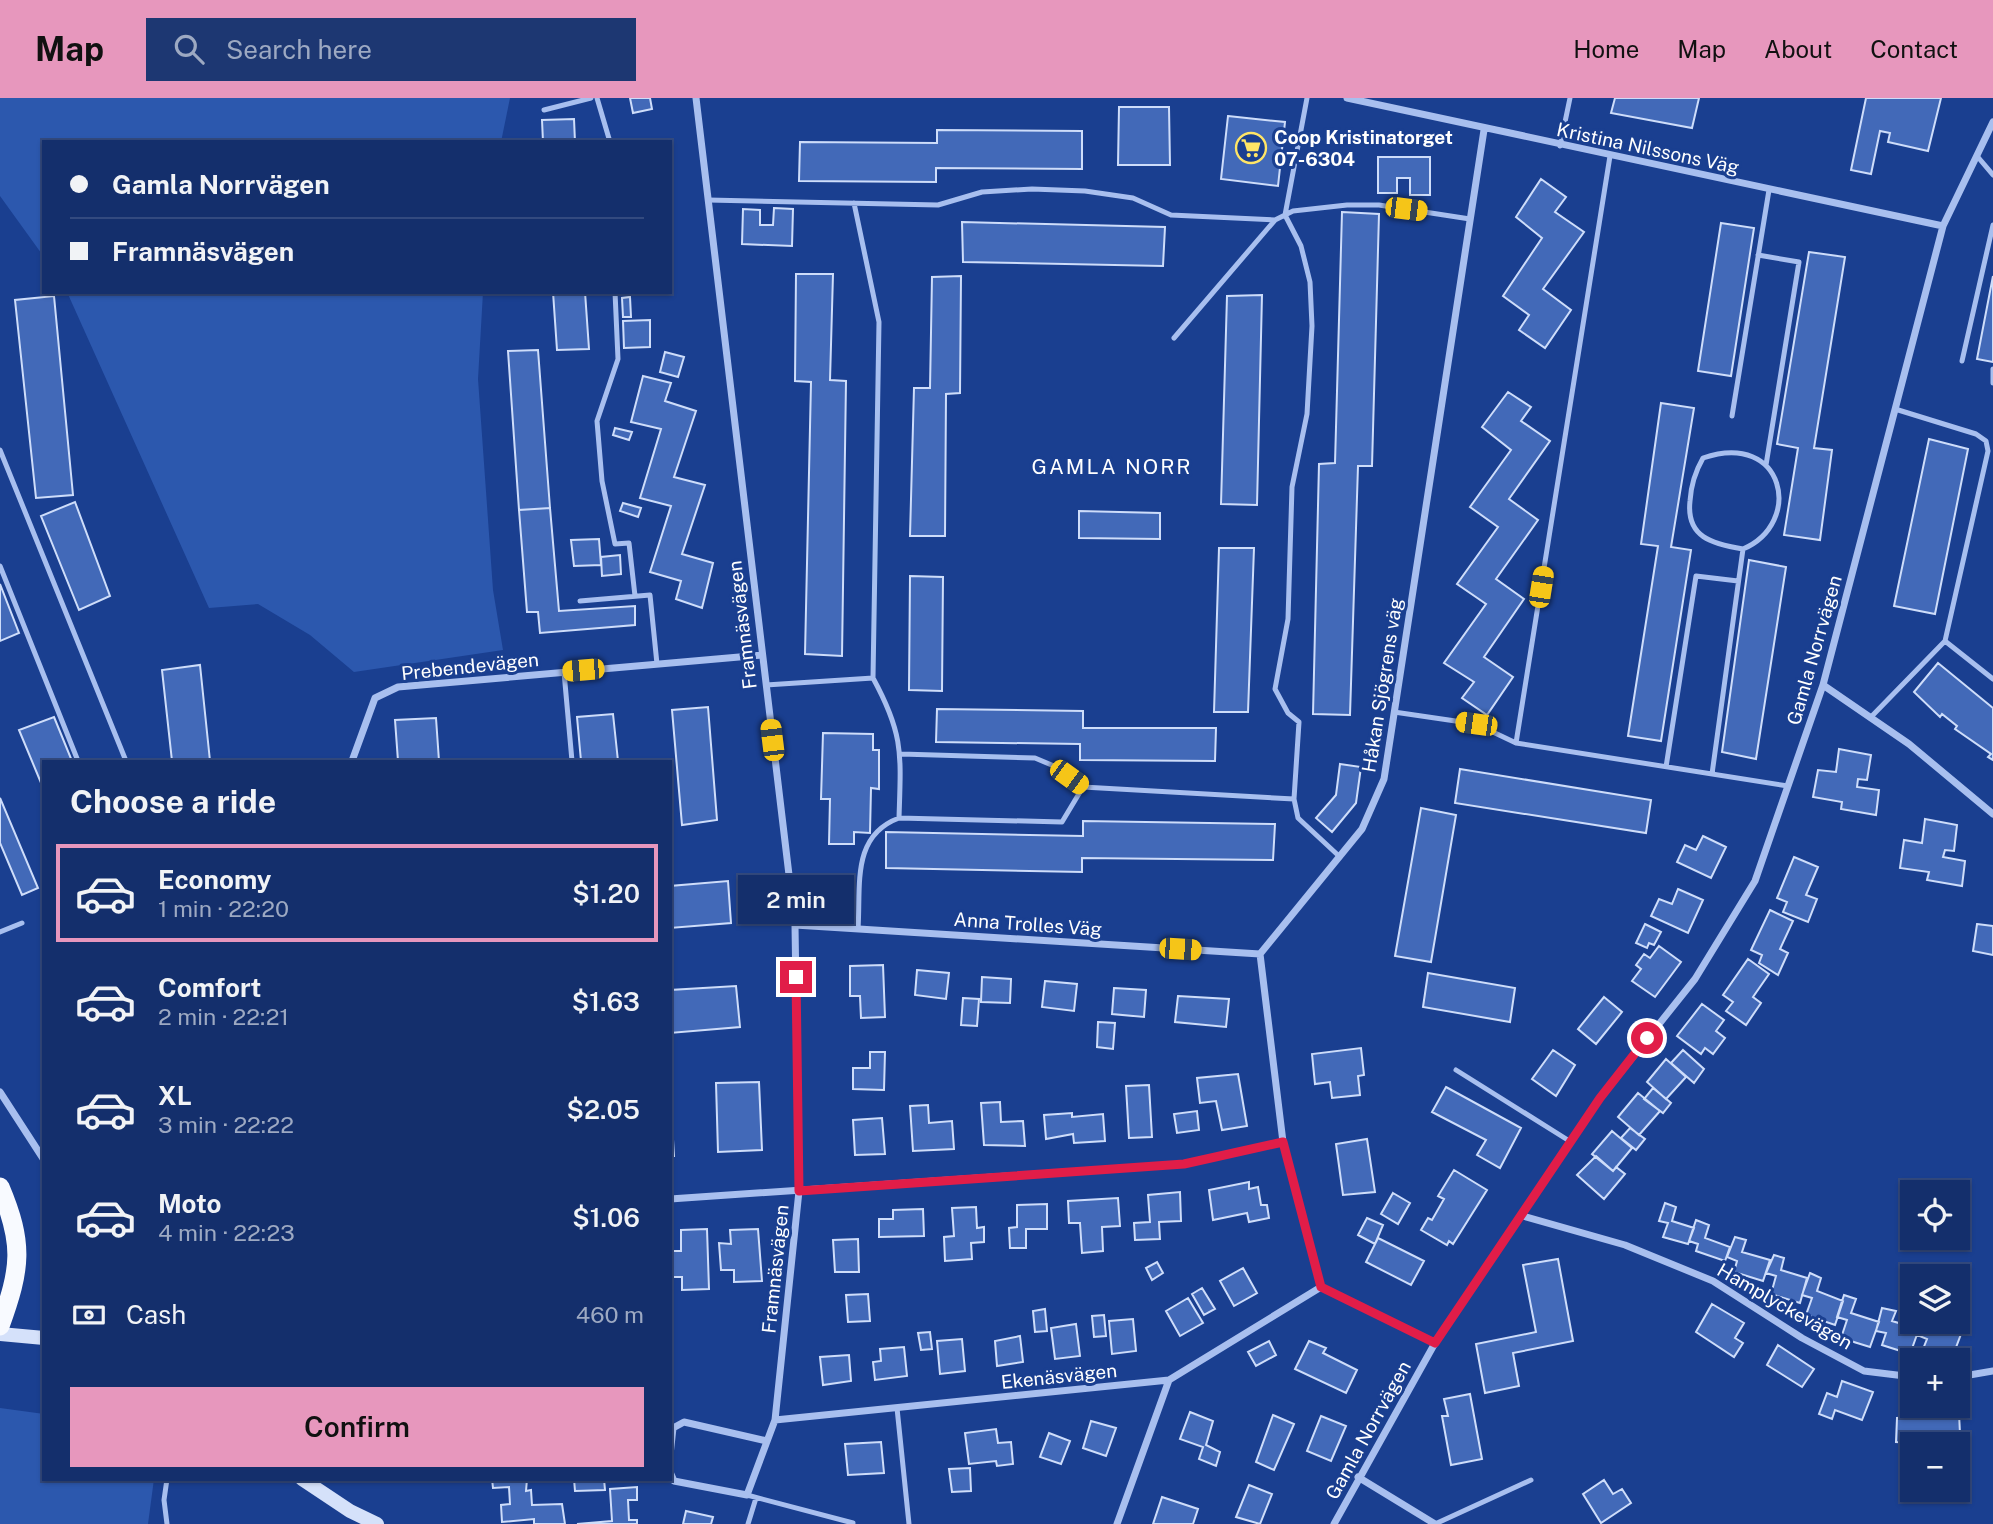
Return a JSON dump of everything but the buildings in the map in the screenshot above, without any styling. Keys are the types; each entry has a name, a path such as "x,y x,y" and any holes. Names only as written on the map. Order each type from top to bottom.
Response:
{"highway":[{"path":"0,1187 12,1214 19,1247 14,1286 0,1326"}],"main road":[{"path":"0,1334 42,1338"},
{"path":"305,1481 350,1511 377,1524"}],"street":[{"name":"Framnäsvägen","path":"696,98 795,925 799,1191 775,1420 751,1497"},
{"name":"Kristina Nilssons Väg","path":"1347,98 1484,130 1942,226"},
{"name":"Gamla Norrvägen","path":"1334,1524 1435,1343 1600,1098 1695,979 1755,881 1823,685 1942,226 1993,122"},
{"name":"Håkan Sjögrens väg","path":"1260,954 1362,829 1384,779 1484,130"},
{"name":"Prebendevägen","path":"352,760 375,698 398,687 762,655"},
{"path":"1823,685 1909,744 1993,814"},
{"name":"Anna Trolles Väg","path":"795,925 1260,954"},
{"path":"1260,954 1283,1142 1321,1287 1435,1343"},
{"path":"0,1092 42,1157"},
{"path":"672,1199 1184,1164 1283,1142"},
{"name":"Hamplyckevägen","path":"1523,1216 1625,1245 1713,1281 1802,1338 1864,1371 1900,1375"},
{"name":"Ekenäsvägen","path":"775,1420 1169,1380 1321,1287"},
{"path":"1970,1375 1993,1371"},
{"path":"1116,1524 1169,1380"},
{"path":"672,1437 673,1428 684,1422 768,1441"},
{"path":"672,1476 674,1481 751,1497"},
{"path":"1359,1477 1435,1524"}],"lane":[{"path":"544,110 591,98"},
{"path":"597,98 609,140"},
{"path":"1307,98 1285,215 1301,246 1310,282 1312,326 1307,414 1292,487 1287,619 1275,689 1288,713 1299,722 1294,799 1298,818 1340,857"},
{"path":"1560,146 1570,98"},
{"path":"1516,743 1610,156"},
{"path":"1977,156 1993,175"},
{"path":"1732,416 1769,190"},
{"path":"708,200 938,205 982,192 1085,191 1133,198 1171,215 1275,220"},
{"path":"854,203 879,322 873,678 897,725 901,754 899,818"},
{"path":"1174,338 1275,220 1293,211 1358,205 1470,219"},
{"path":"1962,361 1993,225"},
{"path":"1758,255 1799,262 1766,464"},
{"path":"615,294 618,359 597,421 604,494 615,544 629,543 635,596"},
{"path":"1993,369 1993,383"},
{"path":"1870,718 1945,641 1988,451 1986,441 1976,434 1895,409"},
{"path":"0,450 126,760"},
{"path":"1735,453 1757,458 1766,464 1777,481 1776,514 1772,526 1759,542 1743,549 1712,542 1696,532 1688,513 1694,473 1703,458 1735,453"},
{"path":"1712,774 1743,549"},
{"path":"0,566 78,760"},
{"path":"1666,767 1696,576 1738,581"},
{"path":"580,601 650,595 657,664"},
{"path":"1945,641 1993,679"},
{"path":"564,672 572,760"},
{"path":"766,685 873,678"},
{"path":"1394,712 1476,724 1516,743 1788,786"},
{"path":"901,754 1035,758 1054,766 1083,787 1294,799"},
{"path":"858,929 864,846 880,825 899,818 1062,822 1083,787"},
{"path":"0,932 22,923"},
{"path":"1456,1070 1571,1142"},
{"path":"897,1408 909,1524"},
{"path":"1435,1524 1531,1480"},
{"path":"167,1481 163,1500 167,1524"},
{"path":"748,1524 751,1497 853,1523"}],"shaded area":[{"path":"0,98 510,98 501,140 42,140 42,254 0,196"},
{"path":"68,294 483,294 478,379 493,590 503,650 354,672 310,635 258,604 209,608"},
{"path":"0,1408 42,1414 42,1481 154,1481 148,1524 0,1524"}],"place":[{"name":"Coop Kristinatorget 07-6304","path":"1251,148"}],"district":[{"name":"GAMLA NORR","path":"1112,466"}],"route":[{"path":"796,977 799,1191 1184,1164 1283,1142 1321,1287 1435,1343 1600,1098 1647,1038"}]}
